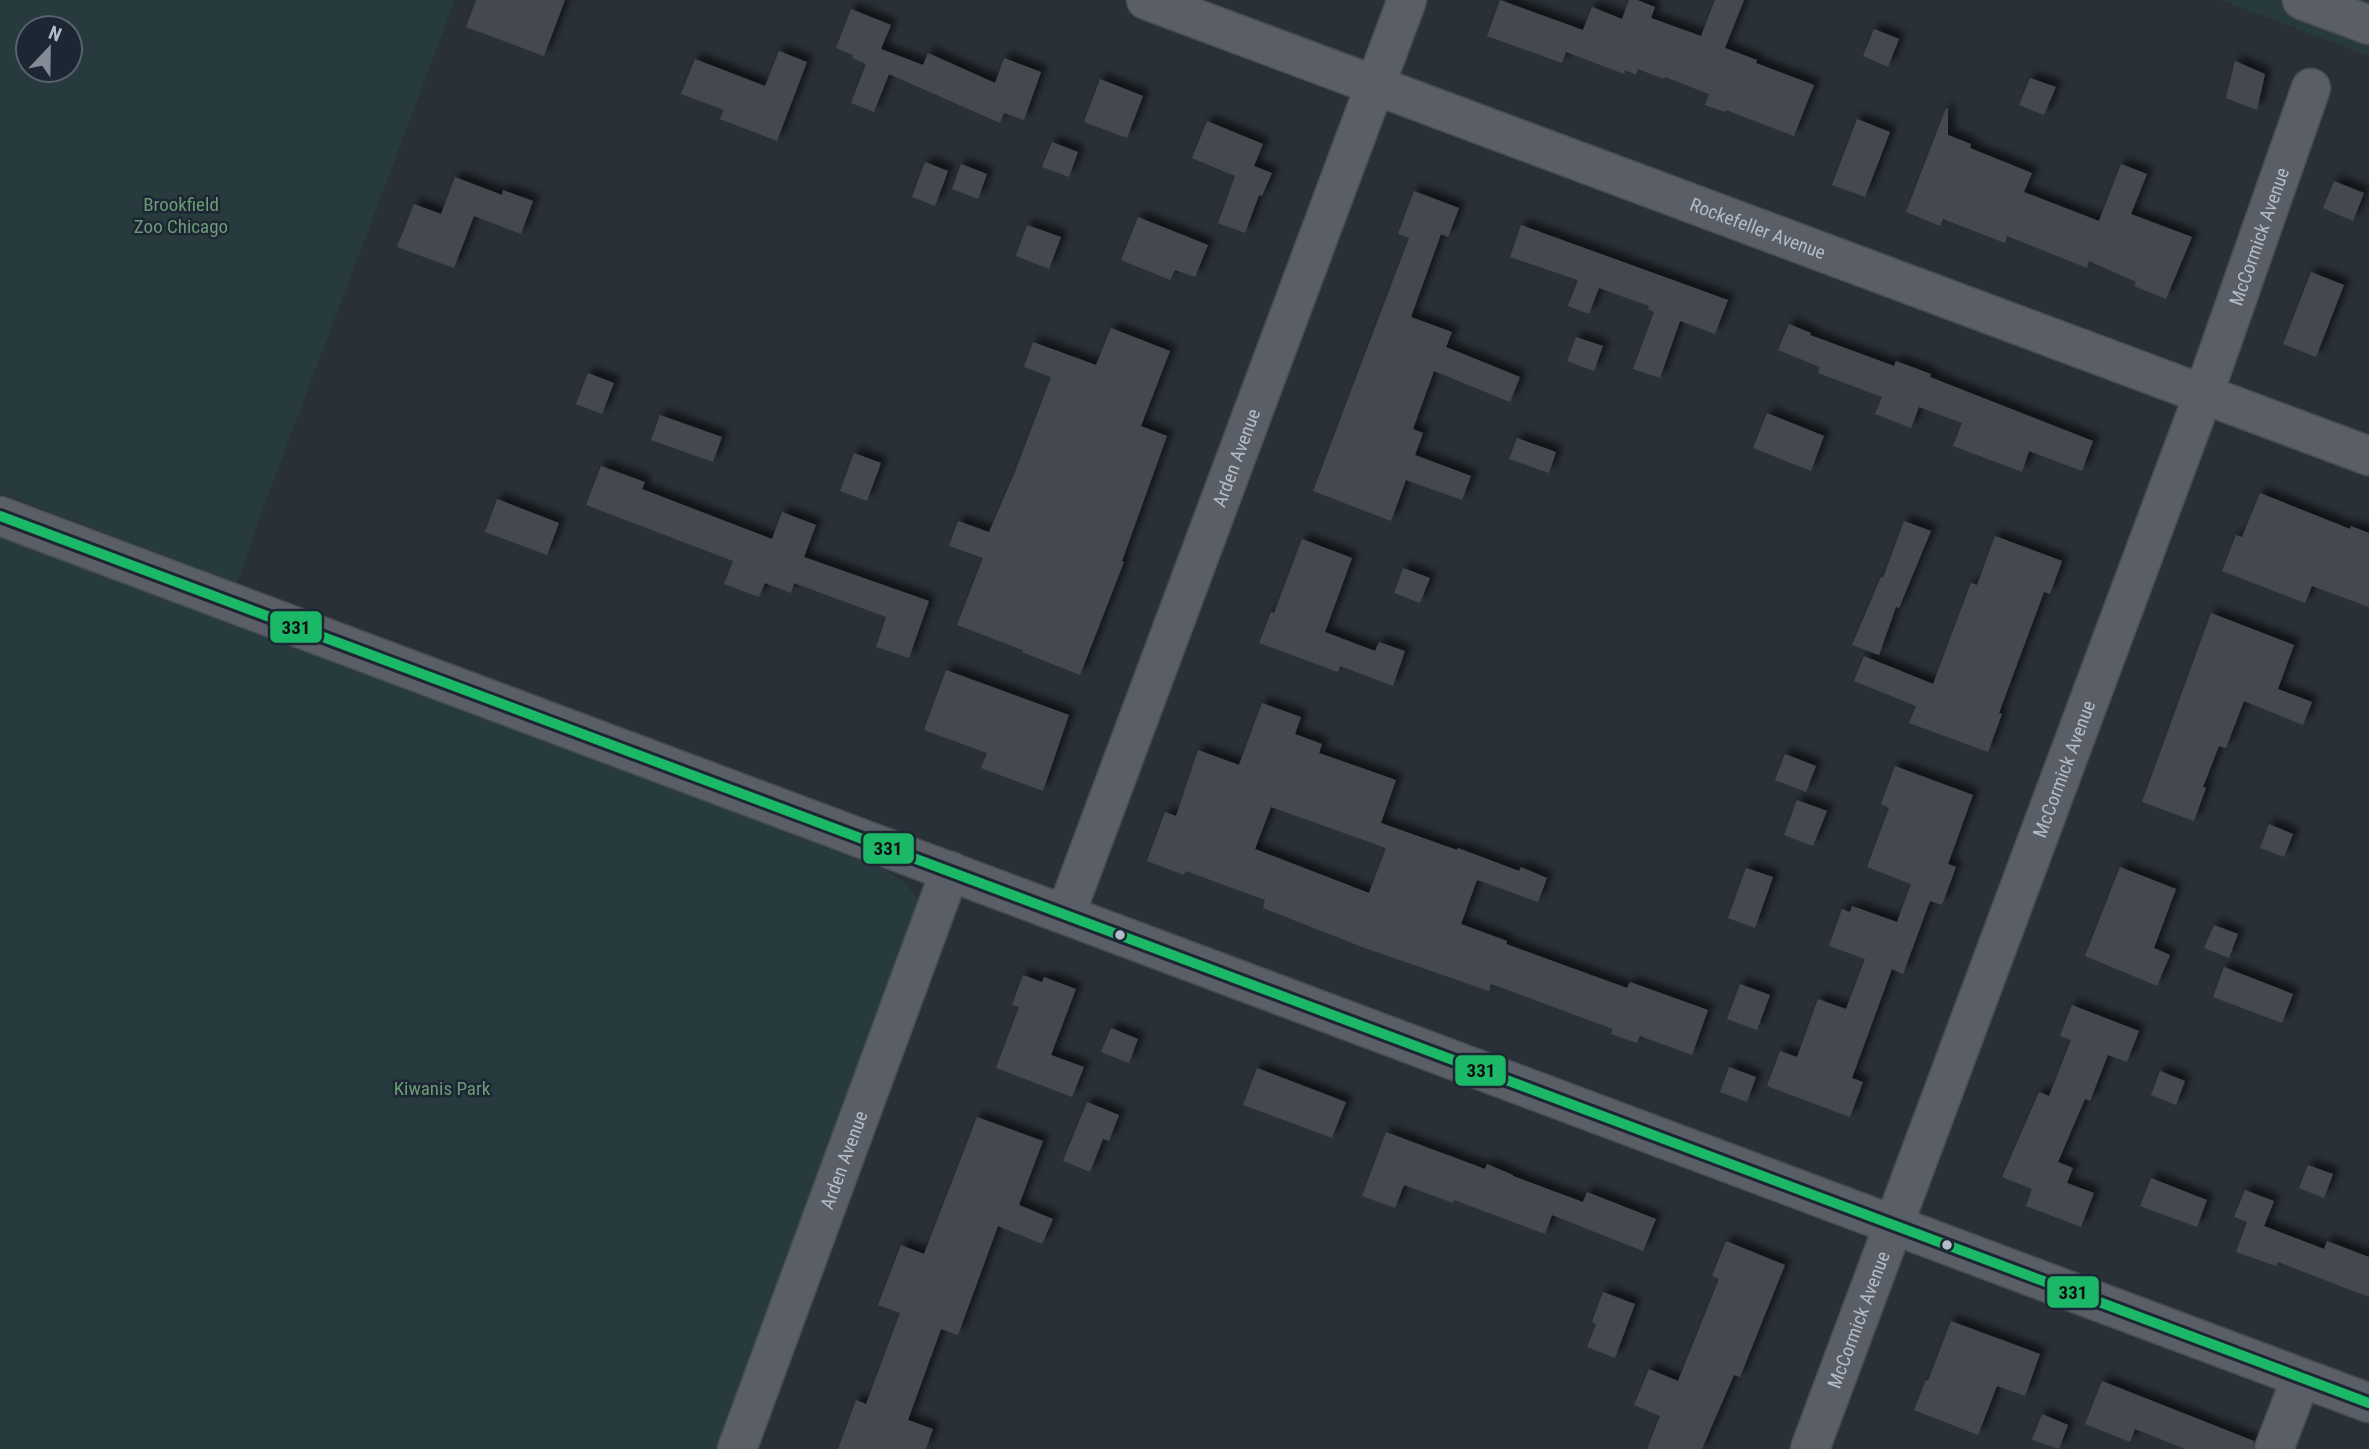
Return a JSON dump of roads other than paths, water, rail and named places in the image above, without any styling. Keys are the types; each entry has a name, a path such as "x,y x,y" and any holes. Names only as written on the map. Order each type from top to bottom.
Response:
{"street":[{"name":"Rockefeller Avenue","path":"1146,0 2369,456"},
{"name":"Arden Avenue","path":"1066,913 1407,0"},
{"path":"2302,0 2369,26"},
{"name":"McCormick Avenue","path":"1810,1449 2204,393 2311,88"},
{"path":"0,516 1066,913 2369,1404"},
{"name":"Arden Avenue","path":"737,1449 950,871"},
{"path":"2274,1449 2301,1378"}],"park label":[{"name":"Brookfield Zoo Chicago","path":"181,215"},
{"name":"Kiwanis Park","path":"442,1088"}]}
